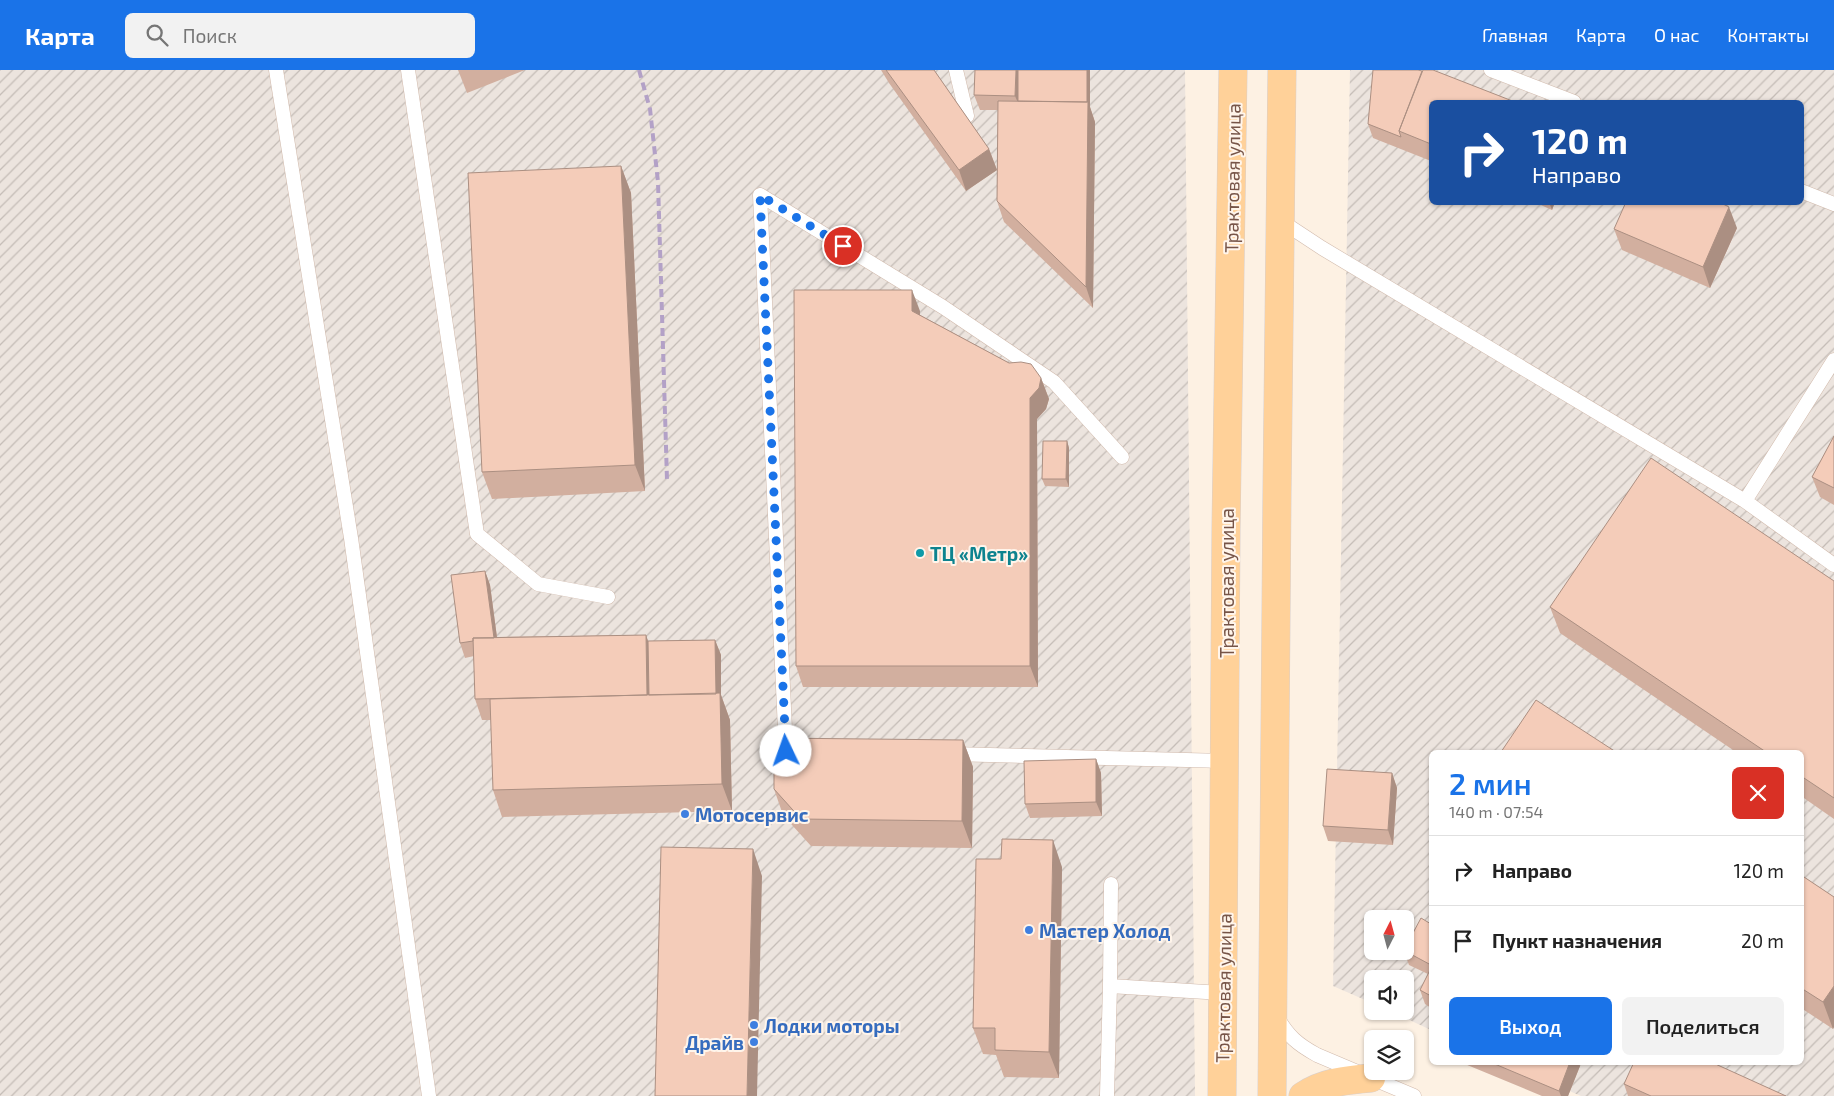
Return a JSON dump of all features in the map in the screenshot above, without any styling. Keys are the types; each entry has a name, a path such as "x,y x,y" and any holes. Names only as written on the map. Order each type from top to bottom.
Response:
{"main road":[{"name":"Трактовая улица","path":"1222,1096 1226,761 1226,539 1233,70"},
{"path":"1272,1096 1276,492 1282,70"},
{"path":"1303,1096 1324,1085 1338,1081 1364,1079"}],"lane":[{"path":"276,70 351,538 429,1096"},
{"path":"408,70 476,534 538,584 608,597"},
{"path":"956,70 967,116"},
{"path":"1491,70 1569,100"},
{"path":"1804,192 1834,204"},
{"path":"806,751 786,751 760,195 944,307 1054,382 1122,457"},
{"path":"1281,221 1322,248 1746,501 1834,565"},
{"path":"1746,501 1834,360"},
{"path":"934,754 1226,761"},
{"path":"1107,1095 1111,884"},
{"path":"1110,986 1222,993"},
{"path":"1273,1010 1291,1038 1304,1048 1364,1075"},
{"path":"1375,1080 1407,1095"}],"shaded area":[{"path":"0,70 1185,70 1195,1096 0,1096"},
{"path":"1350,70 1834,70 1834,1096 1581,1096 1510,1065 1804,1065 1804,750 1429,750 1429,1029 1409,1020 1414,1020 1414,970 1364,970 1364,1000 1333,986"}],"building":[{"path":"886,70 934,70 989,149 959,170"},
{"path":"975,70 1016,70 1015,96 974,95"},
{"path":"1018,70 1087,70 1087,102 1018,101"},
{"path":"1373,70 1422,71 1399,131 1401,137 1368,124"},
{"path":"1423,70 1433,70 1510,100 1429,100 1429,143 1399,131"},
{"path":"998,101 1088,102 1086,287 997,201"},
{"path":"621,166 635,465 482,472 468,173"},
{"path":"1625,205 1725,205 1729,207 1703,267 1614,229"},
{"name":"ТЦ «Метр»","path":"794,290 912,290 912,311 1009,363 1021,362 1031,364 1041,378 1039,388 1030,398 1030,666 796,666"},
{"path":"1834,436 1834,488 1812,477"},
{"path":"1043,441 1067,441 1066,479 1042,479"},
{"path":"1651,458 1834,581 1834,798 1804,778 1804,750 1763,750 1550,607"},
{"path":"485,571 494,638 473,638 473,641 460,643 451,575"},
{"path":"646,635 647,695 475,699 473,638"},
{"path":"715,640 716,694 649,695 648,641"},
{"path":"720,693 722,784 493,790 490,699"},
{"path":"1536,700 1613,750 1502,750"},
{"path":"774,738 963,740 962,821 801,819 774,789"},
{"path":"1096,759 1096,802 1025,804 1024,761"},
{"path":"1327,769 1392,773 1388,830 1323,826"},
{"path":"1002,839 1053,840 1049,1052 995,1050 995,1028 973,1028 976,859 1001,859"},
{"path":"661,847 753,849 747,1096 655,1096"},
{"path":"1804,877 1834,897 1834,986 1823,1002 1804,990"},
{"path":"1421,918 1429,923 1429,964 1414,956 1414,931"},
{"path":"1429,972 1429,995 1420,990"},
{"path":"1497,1065 1569,1065 1559,1091"},
{"path":"1633,1065 1718,1065 1786,1096 1651,1096 1624,1084"}],"railway":[{"path":"639,70 650,109 658,182 667,480"}],"place":[{"name":"ТЦ «Метр»","path":"920,553"},
{"name":"Мотосервис","path":"685,814"},
{"name":"Мастер Холод","path":"1029,930"},
{"name":"Лодки моторы","path":"754,1025"},
{"name":"Драйв","path":"754,1042"}],"route":[{"path":"786,751 760,195 843,246"}]}
